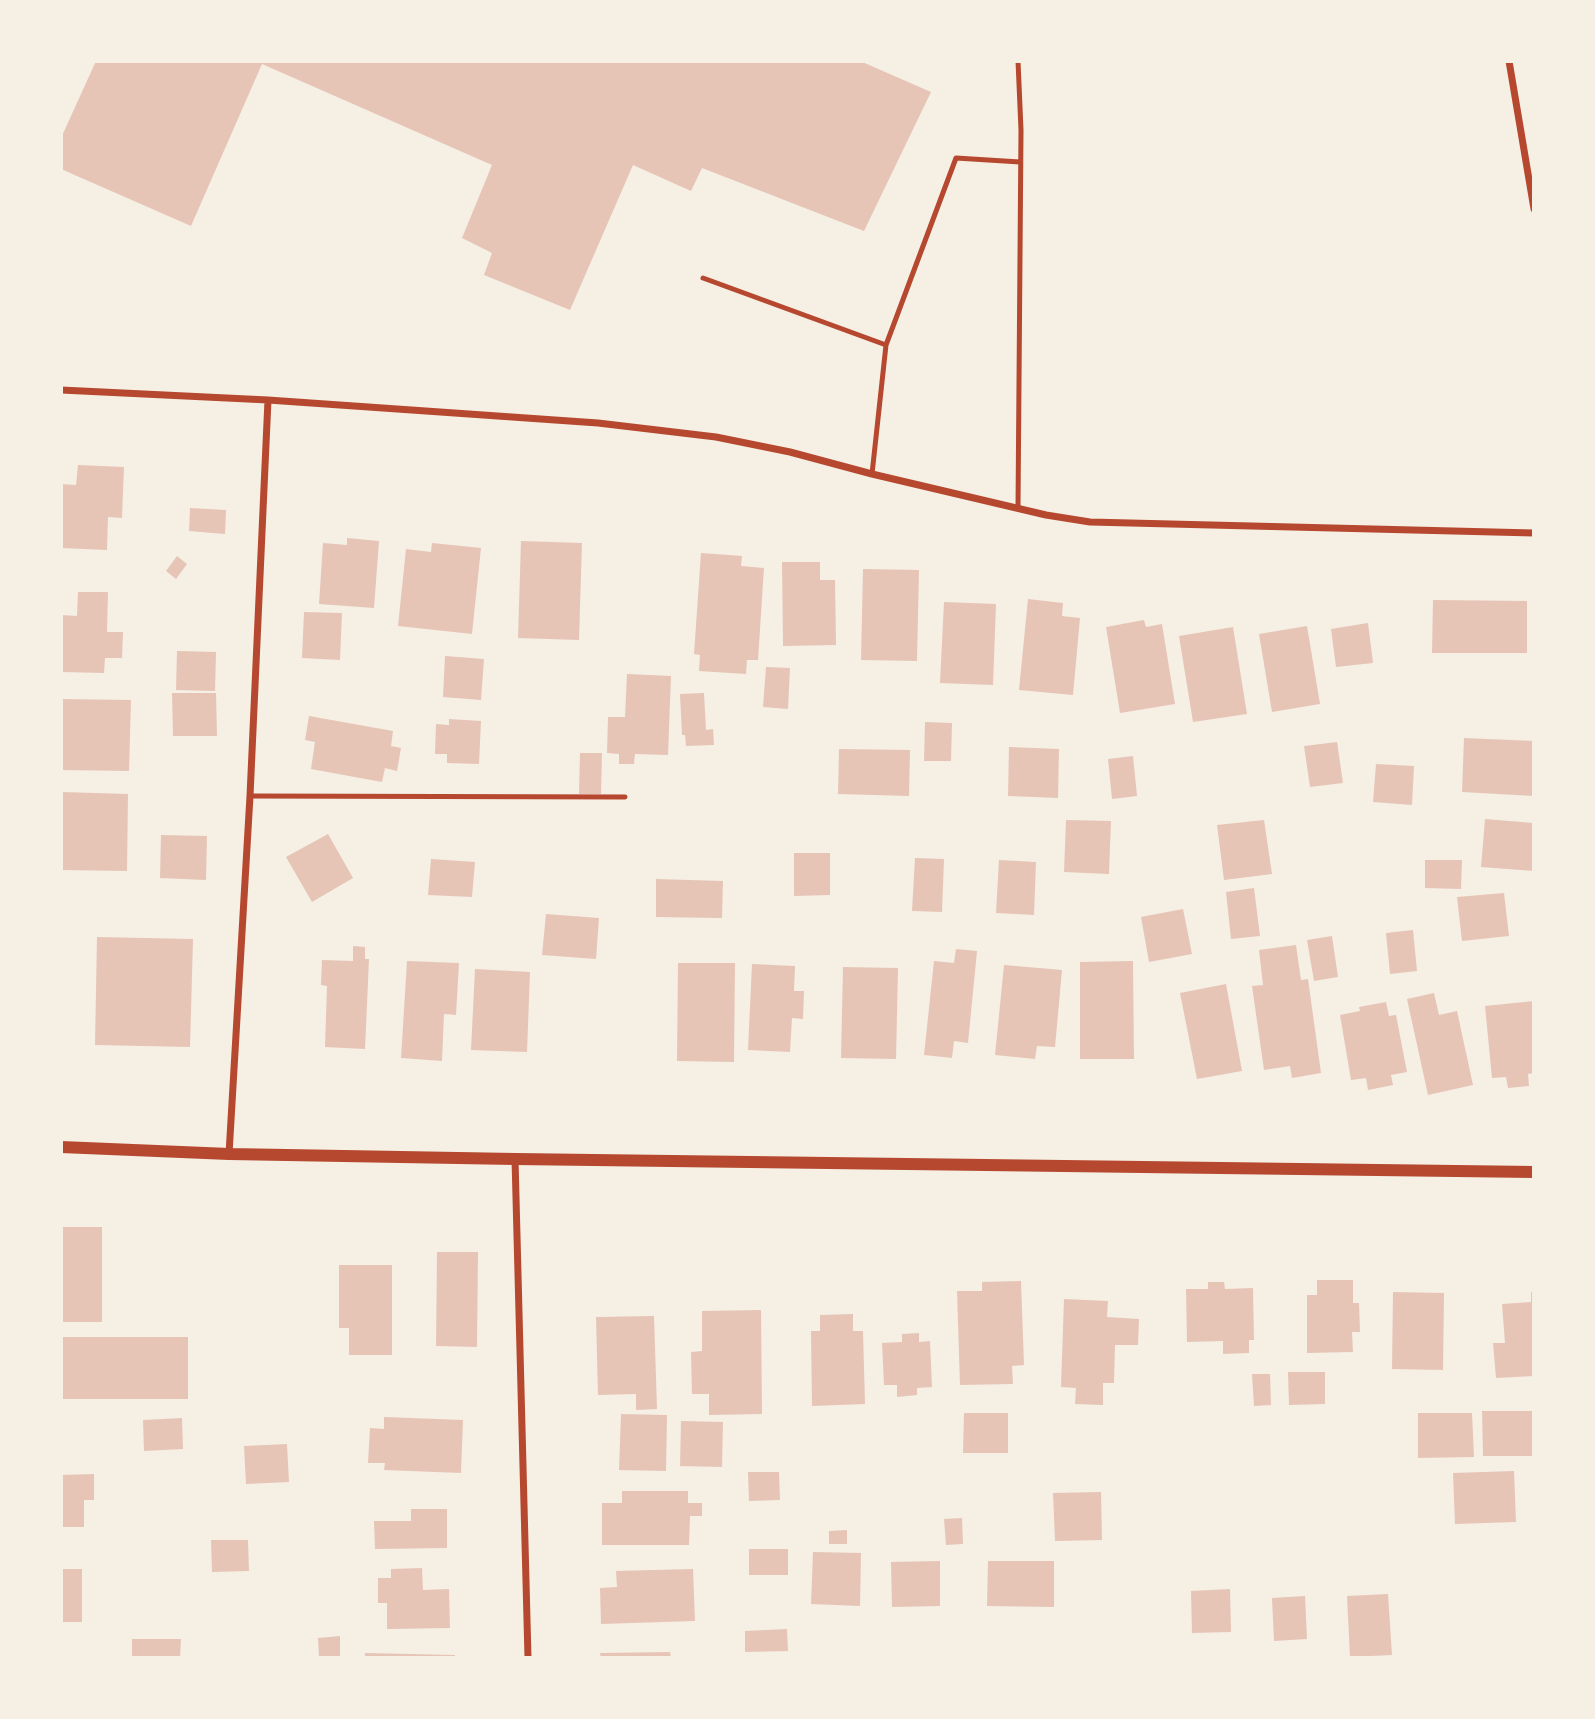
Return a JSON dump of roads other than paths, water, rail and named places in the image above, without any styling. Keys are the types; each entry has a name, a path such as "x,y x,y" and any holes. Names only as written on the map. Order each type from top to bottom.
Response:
{"street":[{"path":"1509,61 1534,208"},
{"path":"61,390 268,400 624,426 716,438 790,452 872,474 1090,522 1534,533"},
{"path":"229,1154 250,796 268,400"},
{"path":"61,1147 229,1154 516,1159 1534,1172"},
{"path":"516,1159 528,1658"}],"lane":[{"path":"1018,61 1018,508"},
{"path":"872,474 886,345 956,158 1020,162"},
{"path":"703,278 886,345"},
{"path":"250,796 625,797"}]}
